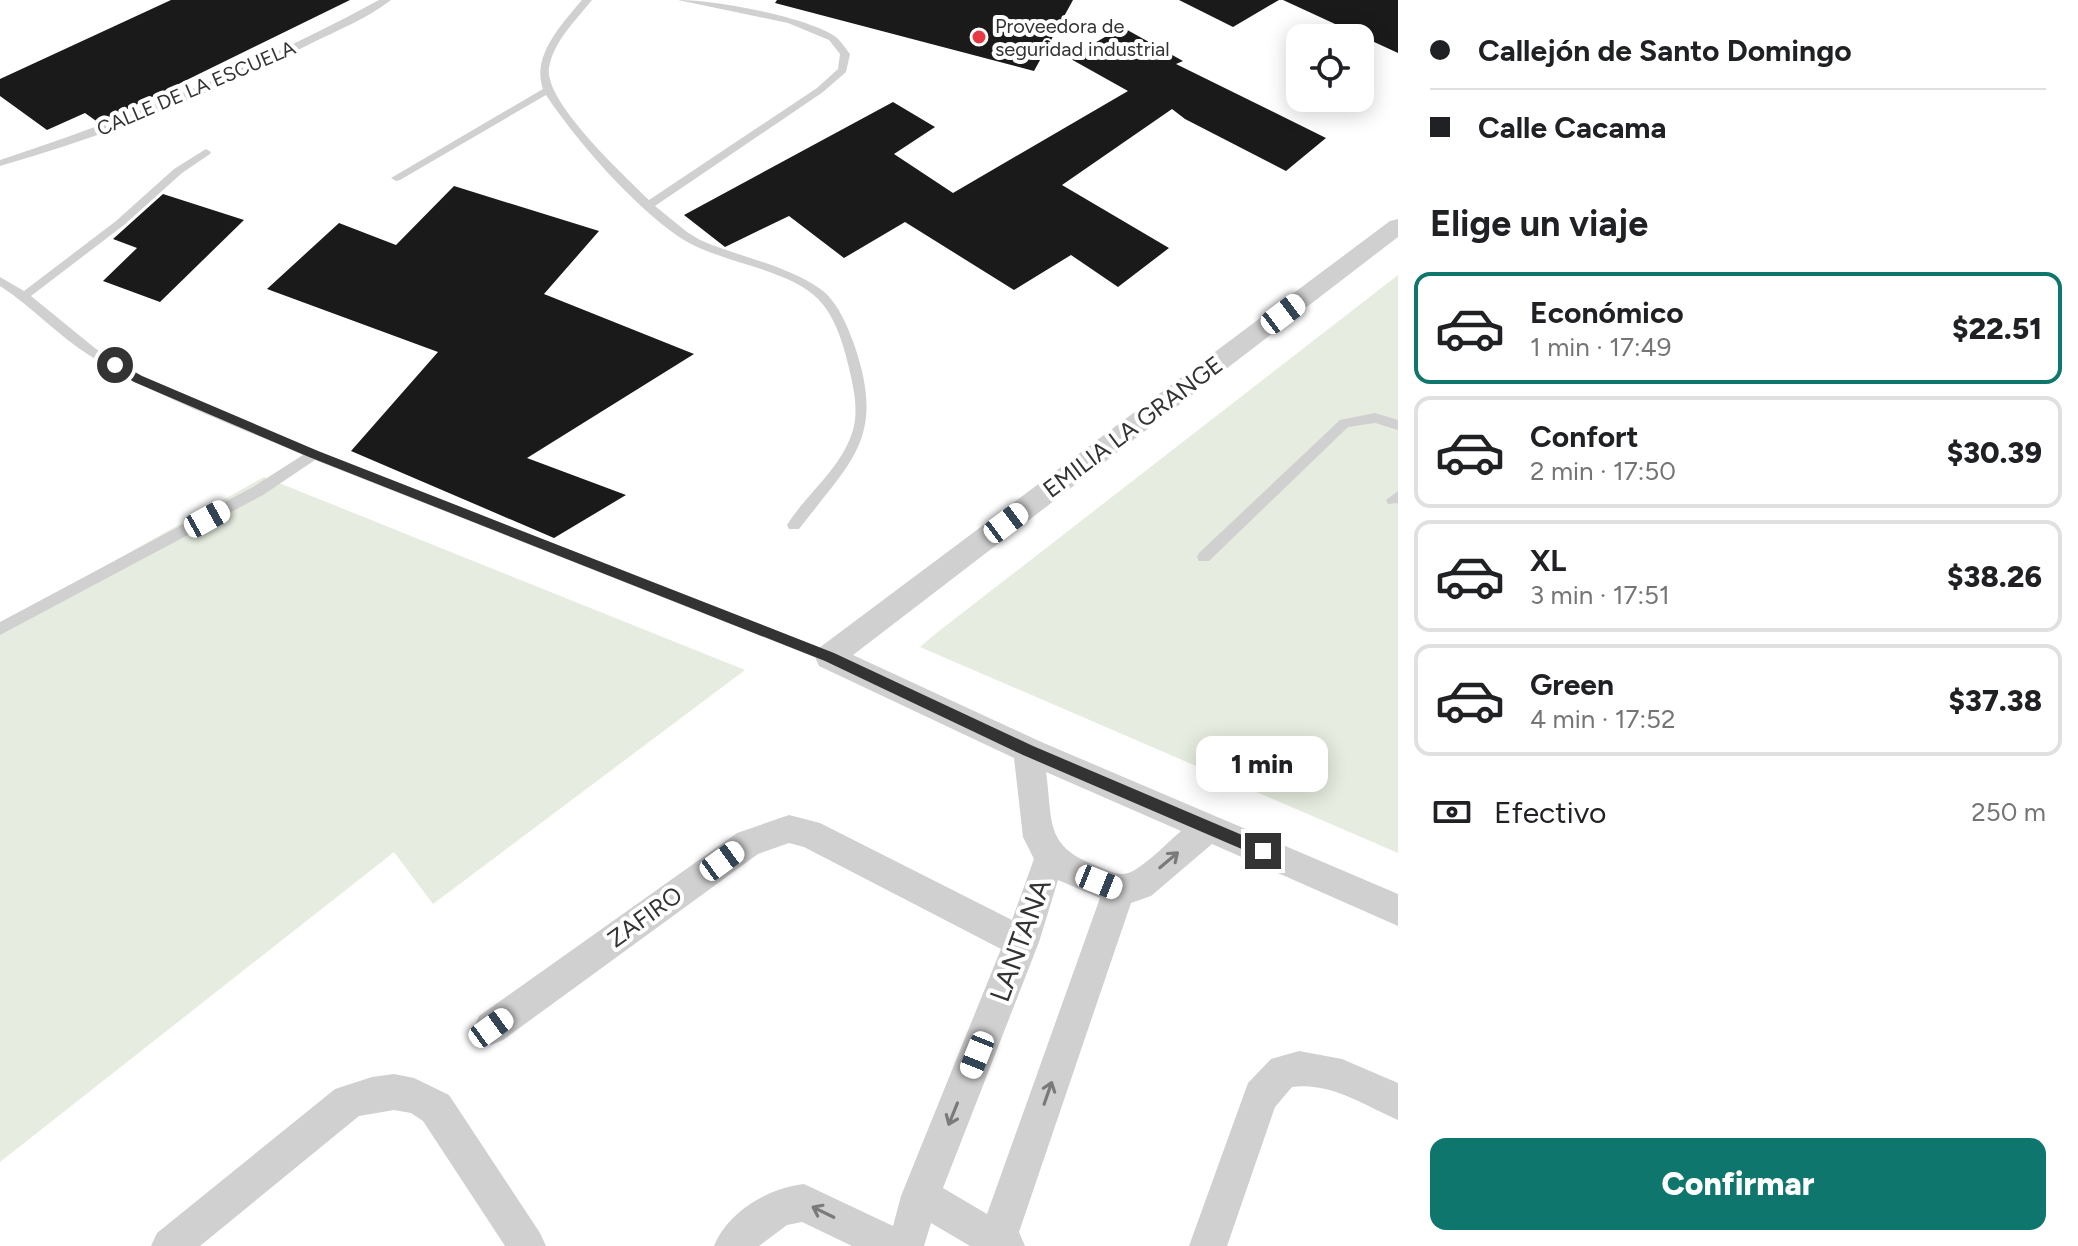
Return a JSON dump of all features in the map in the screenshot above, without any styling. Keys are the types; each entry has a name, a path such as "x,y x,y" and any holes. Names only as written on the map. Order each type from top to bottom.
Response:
{"street":[{"name":"EMILIA LA GRANGE","path":"829,657 1398,226"},
{"path":"829,657 1028,750 1398,910"},
{"path":"1028,750 1039,837 1050,858 1078,874 1119,890 1140,885 1209,827"},
{"name":"ZAFIRO","path":"491,1028 748,843 789,829 809,833 1022,942"},
{"name":"LANTANA","path":"905,1246 920,1196 1022,942 1050,858"},
{"path":"920,1196 999,1244 1119,890"},
{"path":"1208,1246 1261,1096 1283,1071 1312,1068 1336,1073 1398,1102"},
{"path":"170,1246 348,1102 376,1091 392,1090 421,1097 436,1108 527,1246"},
{"path":"733,1246 777,1210 791,1203 804,1203 893,1246"}],"lane":[{"name":"CALLE DE LA ESCUELA","path":"0,163 160,108 276,56 386,0"},
{"path":"587,0 546,62 547,91 565,119 649,205 684,235 803,283 822,296 837,319 854,363 861,404 860,429 846,458 794,525"},
{"path":"649,205 820,90 843,70 845,54 832,38 790,21 683,0"},
{"path":"396,178 547,91"},
{"path":"24,296 108,233 178,171 206,152"},
{"path":"0,281 24,296 92,352 138,379 314,454 829,657"},
{"path":"1204,557 1344,423 1375,418 1398,425"},
{"path":"0,629 258,491 314,454"}],"shaded area":[{"path":"1398,275 1398,853 920,647 934,635"},
{"path":"264,477 745,670 433,904 394,852 0,1162 0,625"}],"building":[{"path":"171,0 350,0 99,123 85,113 47,130 0,96 0,79"},
{"name":"Proveedora de seguridad industrial","path":"777,0 1073,0 1034,71 775,3"},
{"path":"1179,0 1279,0 1233,27"},
{"path":"1283,0 1398,0 1398,53 1374,42 1374,24 1335,24"},
{"path":"1122,27 1183,61 1176,64 1326,138 1286,171 1185,119 1172,109 1062,185 1169,248 1118,287 1071,255 1014,290 905,222 844,258 789,216 725,247 684,215 893,102 935,127 894,154 953,193 1128,91 1069,58"},
{"path":"454,186 599,231 544,294 694,354 527,458 626,495 554,538 351,451 438,352 267,289 339,223 396,245"},
{"path":"163,194 244,220 160,302 103,281 137,248 113,239"}],"place":[{"name":"Proveedora de seguridad industrial","path":"979,37"}],"route":[{"path":"115,365 138,379 314,454 829,657 1028,750 1263,851"}]}
